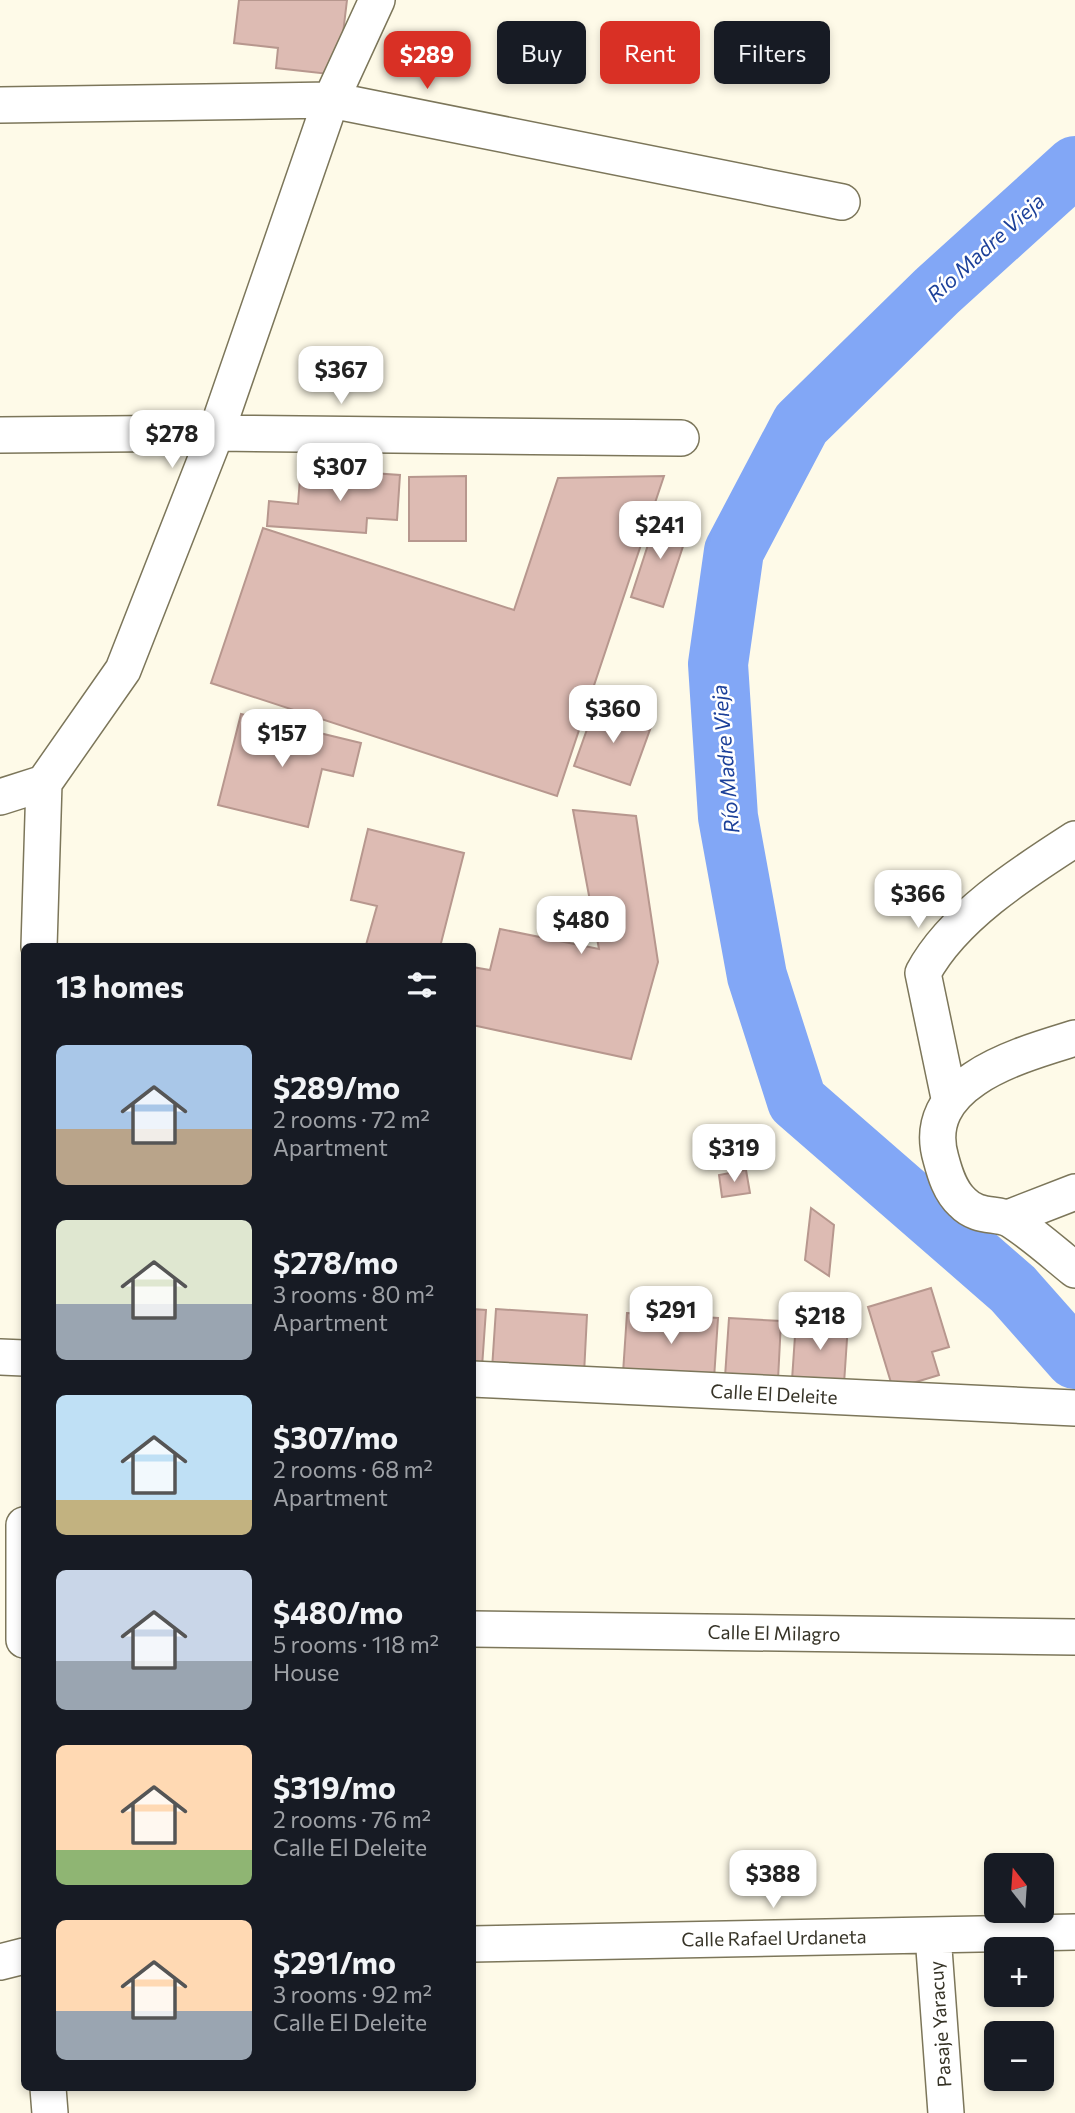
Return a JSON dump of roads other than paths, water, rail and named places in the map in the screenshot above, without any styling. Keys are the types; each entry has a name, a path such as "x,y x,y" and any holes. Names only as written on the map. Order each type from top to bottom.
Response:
{"street":[{"path":"39,943 44,783 123,670 216,433 331,100 377,0"},
{"path":"0,105 331,100 842,202"},
{"path":"0,435 216,433 681,438"},
{"path":"0,797 44,783"},
{"path":"1075,839 1004,885 932,955 922,974 949,1098 936,1138 946,1179 962,1203 985,1216 1008,1218 1075,1192"},
{"path":"949,1098 1006,1059 1075,1038"},
{"path":"1008,1218 1075,1269"},
{"path":"0,1357 21,1358"},
{"name":"Calle El Deleite","path":"476,1380 1075,1408"},
{"path":"0,1623 21,1623"},
{"name":"Calle El Milagro","path":"476,1629 1075,1637"},
{"name":"Calle Rafael Urdaneta","path":"476,1944 1075,1932"},
{"name":"Pasaje Yaracuy","path":"933,1935 946,2113"},
{"path":"0,1962 21,1957"},
{"path":"48,2091 50,2113"}],"waterway":[{"name":"Río Madre Vieja","path":"1075,166 937,291 801,424 734,551 718,664 728,817 757,976 797,1101 1013,1289 1075,1359"}]}
